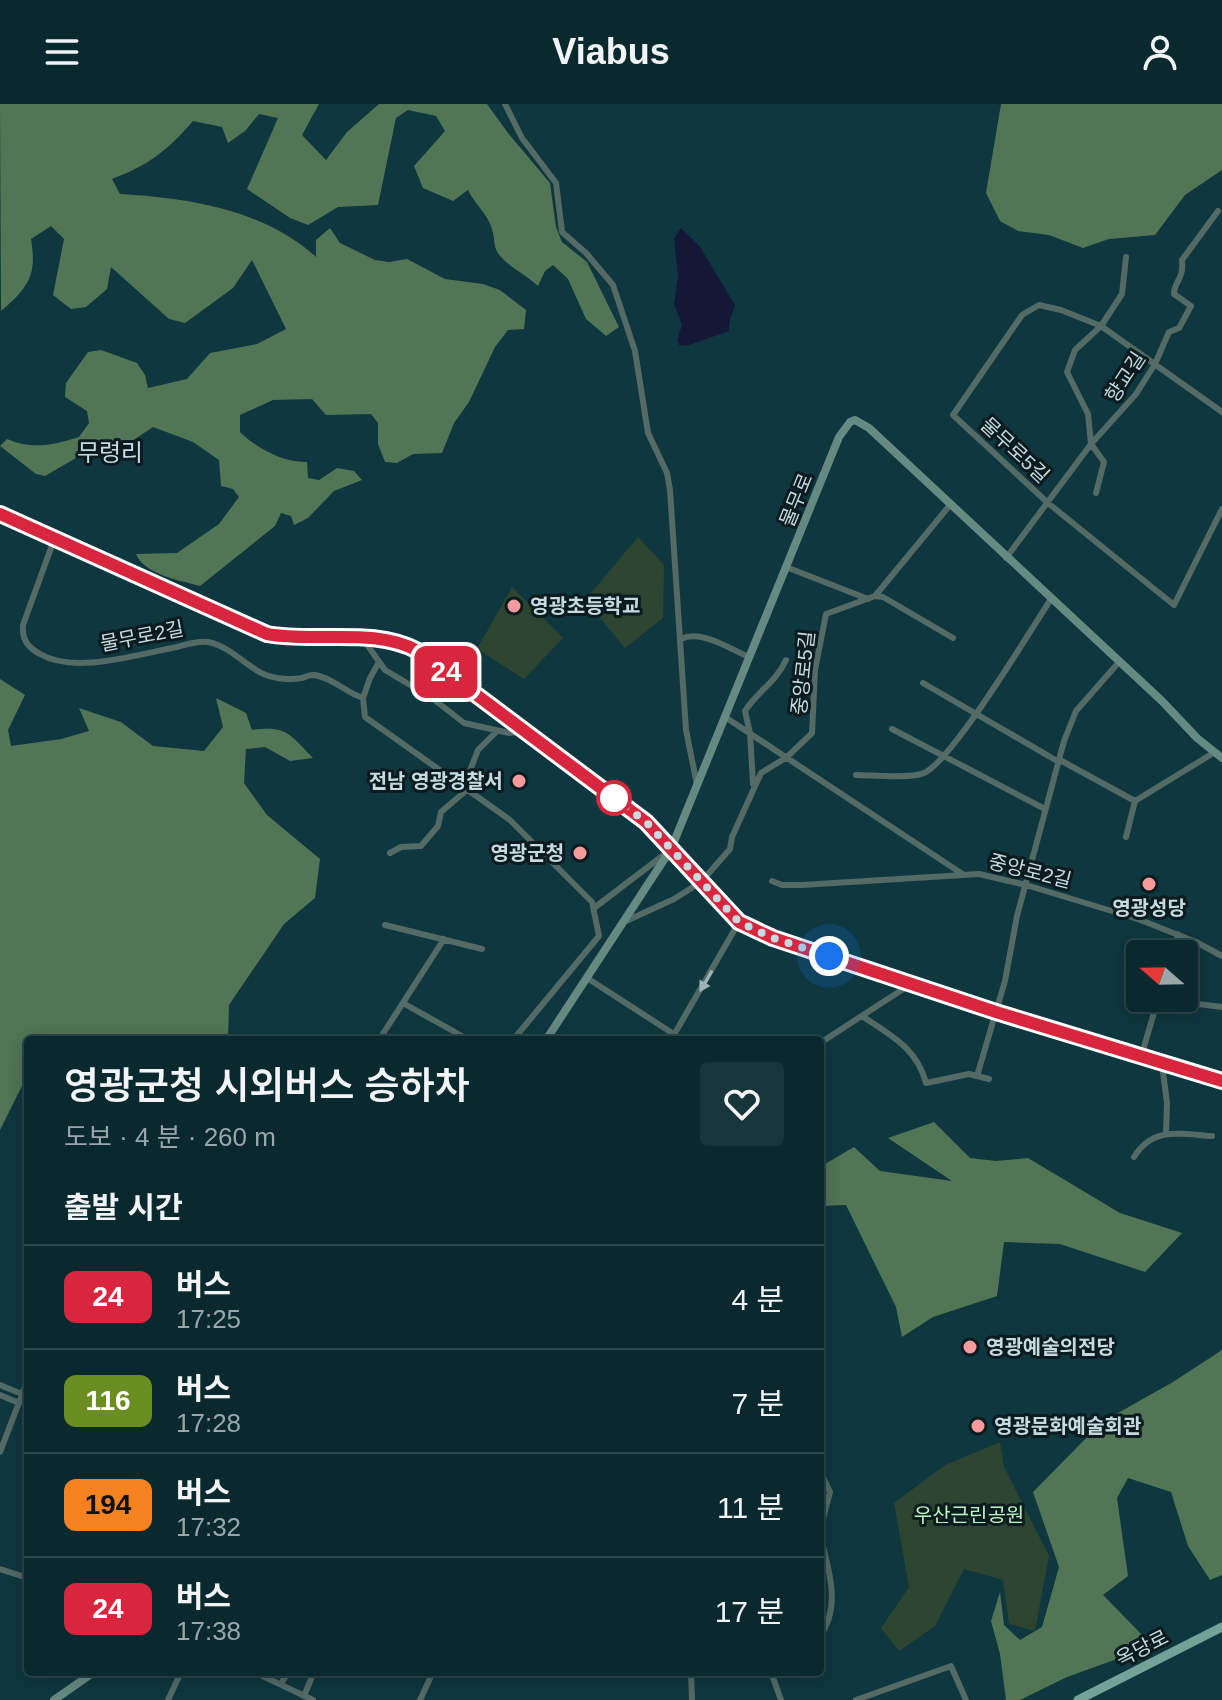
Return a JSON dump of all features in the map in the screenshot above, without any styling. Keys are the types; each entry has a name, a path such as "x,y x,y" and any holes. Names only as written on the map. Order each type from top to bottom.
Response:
{"main road":[{"name":"물무로","path":"549,1036 671,849 839,437 850,422 855,420 869,428 1218,755"},
{"name":"옥당로","path":"1078,1700 1222,1627"},
{"path":"54,1700 88,1676"}],"street":[{"path":"505,104 522,138 556,183 562,232 586,253 613,285 635,351 648,433 667,473 670,490 686,730 697,785"},
{"name":"향교길","path":"1006,558 1091,444 1118,416 1155,364 1169,332 1179,328 1191,306 1174,294 1184,273 1182,260 1218,211"},
{"path":"1096,493 1104,462 1091,444 1088,414 1067,372 1075,350 1101,326 1122,294 1126,257"},
{"name":"물무로5길","path":"1222,412 1101,326 1039,305 1022,315 953,415 1048,503 1174,605 1222,509"},
{"path":"872,597 950,505"},
{"path":"0,514 267,634 290,638 401,642 418,651 646,822 739,922 773,938 996,1012 1222,1081"},
{"name":"물무로2길","path":"55,537 23,625 22,636 31,649 46,658 68,662 114,660 208,642 240,656 262,674 286,679 315,675 363,698"},
{"path":"786,567 872,597 883,597 953,638"},
{"name":"중앙로5길","path":"624,922 674,899 701,882 730,849 732,837 761,773 787,757 812,733 815,670 826,614 872,597"},
{"path":"856,775 922,774 944,757 1051,599"},
{"path":"681,639 687,635 706,638 749,657"},
{"path":"363,639 385,670 432,698 464,723 509,733 525,731"},
{"path":"754,786 745,711 755,695 780,672 786,660"},
{"path":"379,662 363,698 365,717 510,820 580,888 594,908 599,936 516,1036"},
{"path":"977,1076 1005,981 1017,916 1064,741 1076,711 1119,662"},
{"path":"923,683 1135,801"},
{"path":"725,717 964,875"},
{"path":"892,729 1045,809"},
{"path":"390,853 401,847 421,846 438,826 441,812 466,788 478,750 497,731"},
{"path":"1126,837 1135,801 1218,755"},
{"path":"594,908 671,849"},
{"name":"중앙로2길","path":"772,881 782,885 802,885 979,874 1138,919 1222,956"},
{"path":"674,1036 739,922"},
{"path":"385,925 482,949"},
{"path":"1176,940 1178,934"},
{"path":"382,1036 444,939"},
{"path":"587,978 670,1036"},
{"path":"824,1040 912,984"},
{"path":"403,1003 462,1036"},
{"path":"1198,1004 1222,1007"},
{"path":"1141,1057 1154,1012"},
{"path":"862,1016 906,1045 917,1059 926,1083 969,1074 989,1079"},
{"path":"1162,1064 1167,1103 1166,1133"},
{"path":"1134,1157 1142,1144 1166,1133 1212,1136"},
{"path":"0,1385 22,1394"},
{"path":"1,1449 24,1389"},
{"path":"0,1395 19,1403"},
{"path":"824,1479 830,1492 824,1516"},
{"path":"824,1549 833,1587 824,1627"},
{"path":"0,1569 24,1577"},
{"path":"856,1700 951,1666 966,1700"},
{"path":"168,1700 179,1676"},
{"path":"263,1676 307,1698 313,1676"},
{"path":"281,1684 286,1676"},
{"path":"420,1700 431,1676"},
{"path":"691,1676 692,1700"},
{"path":"772,1676 781,1700"}],"green space":[{"path":"0,104 319,104 302,135 326,160 347,132 379,104 487,104 550,183 556,227 562,242 587,262 619,327 606,336 586,319 568,279 553,265 545,271 538,286 506,262 497,251 488,219 468,190 453,201 423,188 414,166 445,131 436,116 408,110 396,118 378,205 338,207 308,225 290,218 247,189 278,118 259,114 245,131 228,143 222,127 193,121 157,156 112,179 120,194 198,203 249,217 273,227 316,257 316,240 330,228 340,243 375,260 389,262 407,259 445,279 483,284 500,290 526,310 524,329 508,330 495,347 469,402 454,423 442,453 413,454 397,463 385,462 378,444 378,423 371,414 326,415 312,399 273,400 240,415 240,432 271,453 289,460 307,462 308,478 319,480 337,468 354,471 362,480 334,491 308,518 294,525 291,516 281,513 275,526 200,586 164,576 147,567 136,554 177,553 219,524 239,497 233,489 221,486 219,460 193,442 153,427 126,445 76,458 45,476 36,474 0,446 7,439 43,445 79,437 89,423 87,411 65,397 66,383 88,352 101,350 137,363 145,375 148,388 187,379 210,353 257,344 286,329 252,260 233,288 185,323 169,319 111,267 107,289 86,307 71,309 53,295 64,239 51,226 31,239 33,262 29,280 1,311"},
{"path":"1001,104 1222,104 1222,170 1185,195 1155,235 1109,239 1083,248 1049,235 1018,231 1000,221 986,193"},
{"path":"638,537 664,565 663,618 625,648 585,600"},
{"path":"512,587 563,638 524,679 477,649"},
{"path":"0,679 25,695 8,730 11,746 61,739 89,731 79,708 121,722 153,746 204,751 223,727 216,698 246,713 252,730 273,729 287,733 313,758 290,761 265,747 246,749 244,783 267,815 320,859 315,898 284,924 229,1005 228,1036 24,1036 24,1082 0,1130"},
{"path":"934,1122 970,1158 996,1161 1028,1158 1120,1213 1182,1233 1145,1272 1060,1244 1004,1242 997,1296 933,1317 902,1337 896,1307 846,1205 824,1206 824,1165 854,1147 880,1171 952,1181 888,1138"},
{"path":"1222,1350 1222,1575 1210,1580 1188,1546 1171,1492 1128,1478 1117,1498 1128,1576 1103,1595 1153,1646 1067,1677 1020,1700 1006,1700 1000,1654 991,1621 1000,1592 1004,1625 1020,1640 1042,1627 1059,1567 1033,1492 1102,1422"},
{"name":"우산근린공원","path":"1000,1442 1004,1467 1049,1556 1035,1631 1009,1624 1003,1580 964,1569 935,1626 899,1651 881,1628 909,1587 894,1503 945,1465"}],"shaded area":[{"path":"681,228 700,247 735,305 729,331 686,346 679,345 677,340 682,325 674,304 678,276 674,238"}],"bus line":[{"name":"24","path":"0,514 267,634 290,638 381,639 401,642 418,651 646,822 739,922 773,938 996,1012 1222,1081"}],"place":[{"name":"영광초등학교","path":"514,606"},
{"name":"전남 영광경찰서","path":"519,781"},
{"name":"영광군청","path":"580,853"},
{"name":"영광성당","path":"1149,884"},
{"name":"영광예술의전당","path":"970,1347"},
{"name":"영광문화예술회관","path":"978,1426"}],"district":[{"name":"무령리","path":"110,453"}],"route":[{"path":"614,798 646,822 739,922 773,938 829,956"}]}
